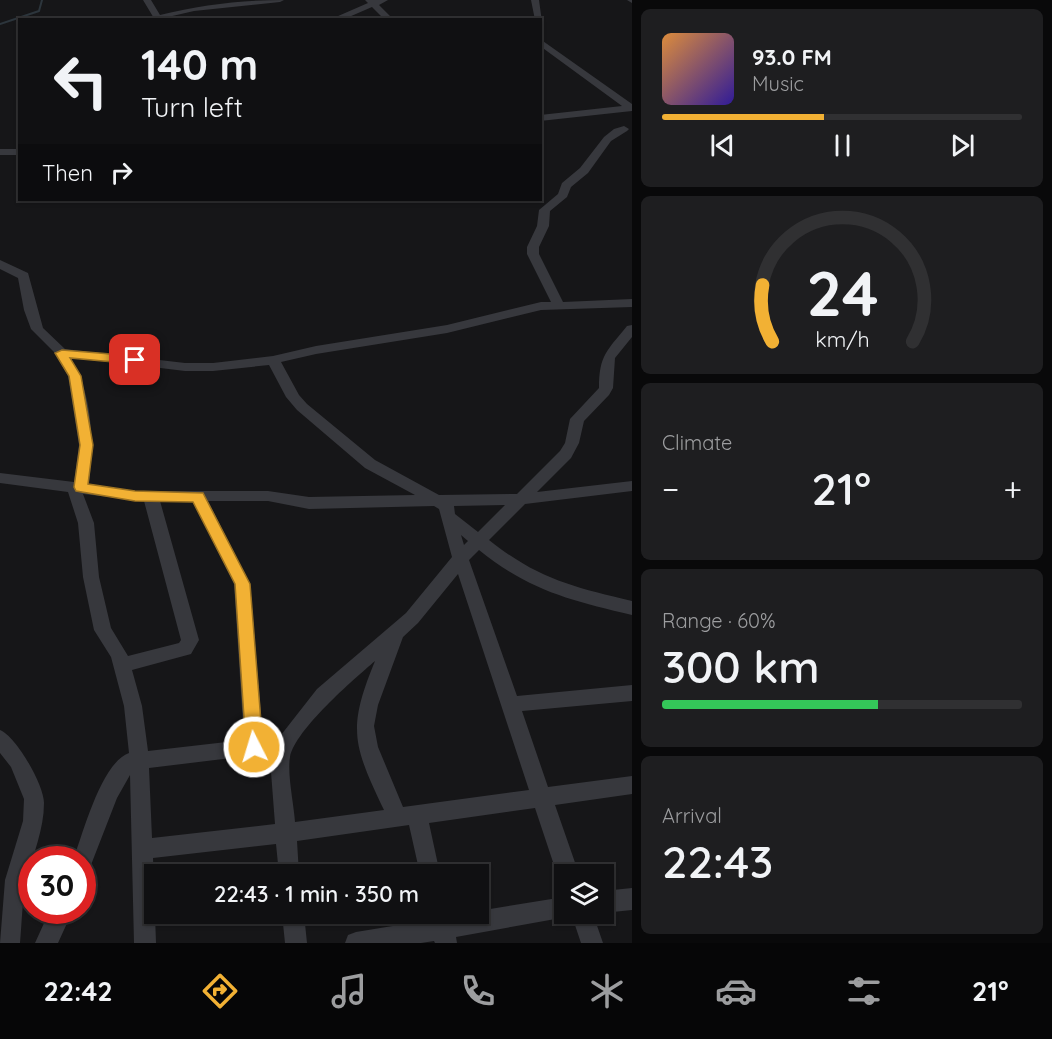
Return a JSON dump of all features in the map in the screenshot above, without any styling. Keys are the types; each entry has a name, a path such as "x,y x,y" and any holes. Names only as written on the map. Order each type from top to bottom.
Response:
{"street":[{"path":"147,0 158,18 194,9 280,0"},
{"path":"337,18 370,2 384,0"},
{"path":"535,0 539,18"},
{"path":"370,2 388,18"},
{"path":"542,43 576,71 631,107"},
{"path":"542,52 553,51"},
{"path":"542,118 631,107"},
{"path":"624,129 631,107"},
{"path":"624,129 632,138"},
{"path":"558,304 532,254 543,226 545,210 563,195 564,188 588,166 599,149 614,133 624,129"},
{"path":"0,152 18,152"},
{"path":"0,264 24,276 30,310 37,329 62,353 75,376 86,445 81,487 75,495 86,523 86,541 93,586 103,630 119,655 133,706 139,761 145,943"},
{"path":"62,353 200,368 273,360 316,350 447,329 534,307 558,304 632,303"},
{"path":"288,864 280,759 286,743 324,695 419,611 462,557 566,454 572,443 578,419 606,388 606,369 609,357 632,329"},
{"path":"273,360 293,397 302,407 370,464 446,506 565,864"},
{"path":"0,478 151,497 268,496 309,503 521,499 632,486"},
{"path":"122,665 185,649 190,640 151,497"},
{"path":"198,497 242,584 254,747"},
{"path":"449,517 479,542 526,575 546,585 572,594 632,608"},
{"path":"395,633 372,694 364,724 366,739 382,784 407,816 426,864"},
{"path":"512,704 632,693"},
{"path":"0,738 18,762 34,799 33,820 16,880 9,943"},
{"path":"89,846 111,790 122,768 128,762 286,743"},
{"path":"141,849 286,833 632,785"},
{"path":"614,901 632,899"},
{"path":"356,943 554,910"},
{"path":"46,943 55,924"},
{"path":"294,924 296,943"},
{"path":"585,924 592,943"}],"waterway":[{"path":"0,24 39,11 42,0"}],"route":[{"path":"135,360 62,353 75,376 86,445 81,487 135,496 198,497 237,570 242,584 254,747"}]}
